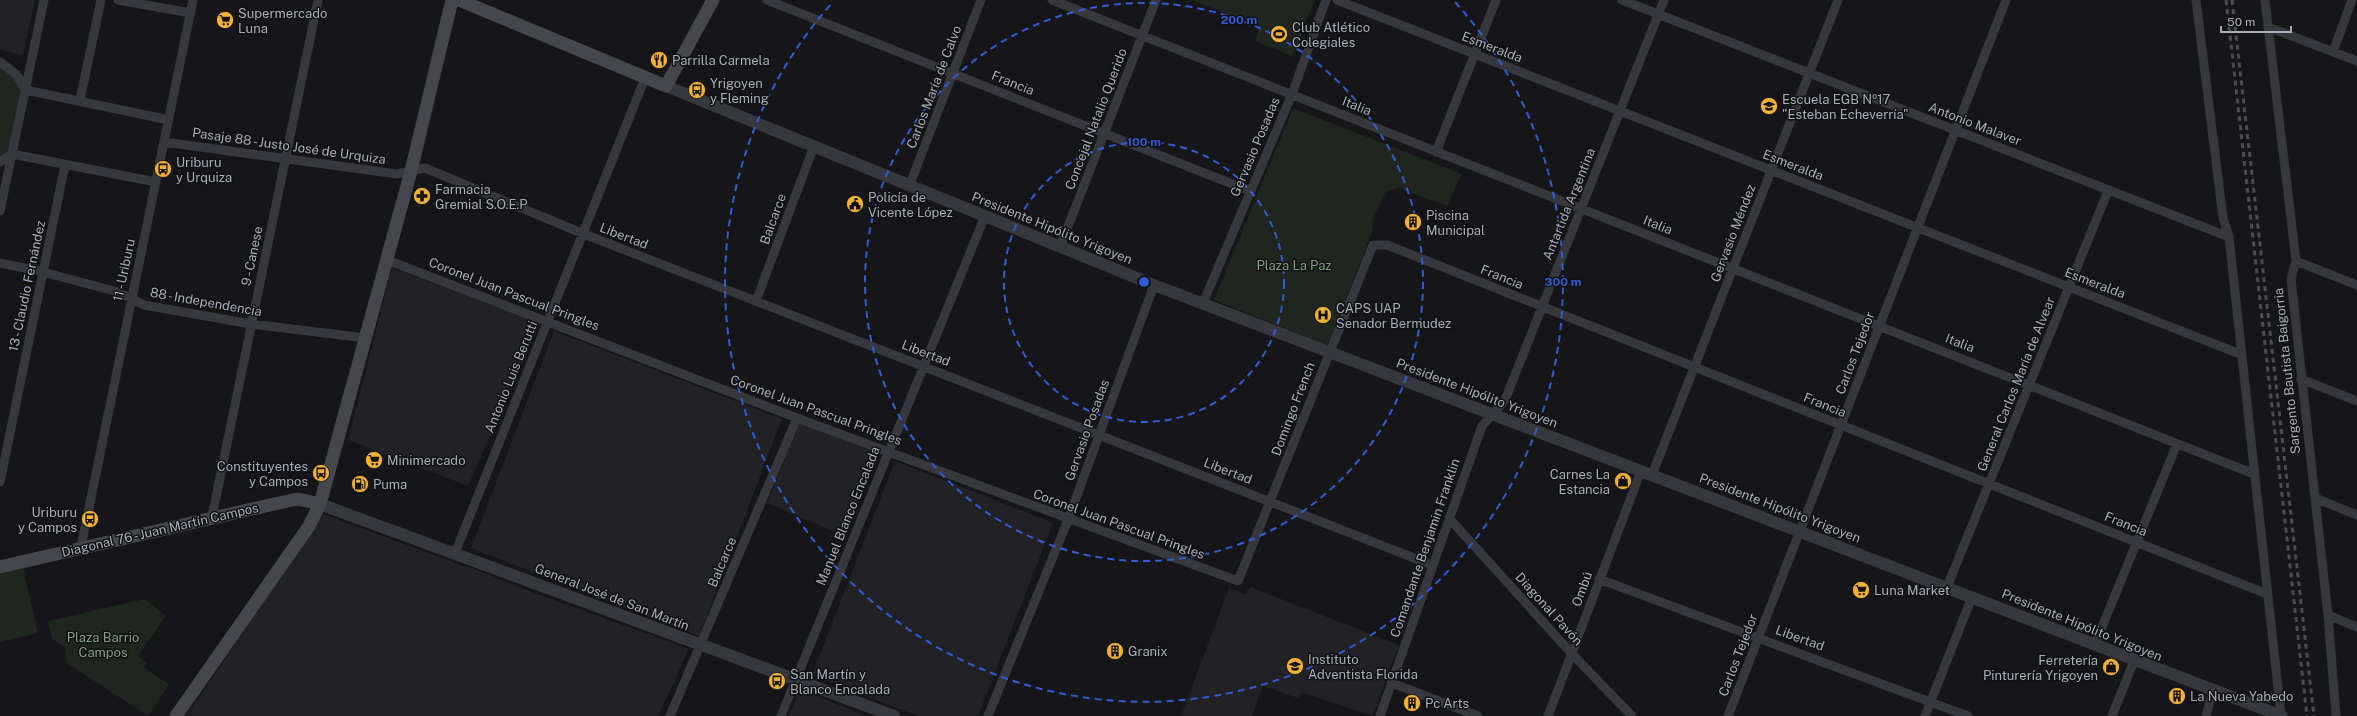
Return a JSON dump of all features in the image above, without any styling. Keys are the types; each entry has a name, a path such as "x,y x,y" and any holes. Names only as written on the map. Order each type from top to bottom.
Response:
{"main road":[{"path":"176,716 309,526 320,504 411,171 452,0"},
{"path":"459,0 666,86 713,0"},
{"name":"Diagonal 76 - Juan Martín Campos","path":"0,567 212,517 298,499 320,504"}],"street":[{"path":"0,211 44,0"},
{"path":"80,100 101,0"},
{"path":"118,0 191,14"},
{"name":"11 - Uriburu","path":"81,547 193,0"},
{"name":"9 - Canese","path":"212,517 318,0"},
{"name":"Francia","path":"767,0 1250,191"},
{"name":"Carlos María de Calvo","path":"910,184 982,0"},
{"name":"Italia","path":"1052,0 2254,474"},
{"name":"Concejal Natalio Querido","path":"1060,246 1156,0"},
{"name":"Gervasio Posadas","path":"1203,303 1292,94 1326,0"},
{"name":"Esmeralda","path":"1337,0 2240,354"},
{"path":"1436,152 1496,0"},
{"name":"Antonio Malaver","path":"1622,0 2229,238"},
{"name":"Antartida Argentina","path":"1492,414 1505,400 1664,0"},
{"name":"Gervasio Méndez","path":"1646,473 1695,368 1808,73 1838,0"},
{"name":"Carlos Tejedor","path":"1728,716 2006,0"},
{"path":"2196,0 2223,218 2229,238 2240,354 2281,716"},
{"name":"Sargento Bautista Baigorria","path":"2265,0 2296,261 2291,279 2328,615 2336,716"},
{"path":"2332,52 2352,0"},
{"path":"2268,26 2357,62"},
{"path":"0,62 16,74 26,90 80,100 169,120"},
{"name":"Antonio Luis Berutti","path":"455,553 584,234 645,78"},
{"name":"Presidente Hipólito Yrigoyen","path":"666,86 1154,284 1947,587 2095,644 2134,661 2281,716"},
{"name":"Pasaje 88 - Justo José de Urquiza","path":"164,142 397,174 411,171"},
{"name":"Balcarce","path":"756,301 814,146"},
{"path":"0,162 12,154 65,166 156,182"},
{"name":"13 - Claudio Fernández","path":"0,482 65,166"},
{"name":"Libertad","path":"411,171 425,168 584,234 1432,565"},
{"name":"General Carlos María de Alvear","path":"1947,587 2108,191"},
{"name":"Manuel Blanco Encalada","path":"781,716 925,367 985,216"},
{"name":"Francia","path":"1373,245 1387,245 1542,308 2267,594"},
{"name":"Domingo French","path":"1238,581 1373,245"},
{"name":"Coronel Juan Pascual Pringles","path":"387,260 797,418 890,450 1068,520 1238,581"},
{"path":"2296,261 2357,285"},
{"name":"88 - Independencia","path":"0,263 44,272 118,292 144,305 251,324 366,338"},
{"name":"Gervasio Posadas","path":"988,716 1068,520 1154,284"},
{"path":"2301,379 2357,401"},
{"name":"Comandante Benjamin Franklin","path":"1380,716 1482,426 1492,414"},
{"name":"Balcarce","path":"670,716 797,418"},
{"path":"2095,644 2177,444"},
{"name":"Ombú","path":"1548,716 1599,579 1646,473"},
{"path":"2315,498 2357,515"},
{"name":"General José de San Martín","path":"320,504 894,716"},
{"name":"Diagonal Pavón","path":"1449,518 1572,654 1632,716"},
{"name":"Libertad","path":"1599,579 1759,637 1968,716"},
{"path":"1925,716 1972,597"},
{"path":"2328,615 2357,627"},
{"path":"2112,716 2134,661"},
{"path":"1392,684 1478,716"},
{"path":"2206,716 2213,691"}],"shaded area":[{"path":"0,0 35,0 23,55 0,50"},
{"path":"392,268 540,323 468,486 348,440"},
{"path":"554,331 782,419 699,636 471,548"},
{"path":"800,422 878,454 845,536 767,503"},
{"path":"895,461 1053,523 978,716 918,716 812,675"},
{"path":"323,514 689,649 658,716 186,716"},
{"name":"Instituto Adventista Florida","path":"1250,587 1399,645 1373,716 1301,692 1298,698 1263,686 1252,716 1181,716 1229,588 1246,595"},
{"path":"801,689 865,716 788,716"}],"green space":[{"name":"Club Atlético Colegiales","path":"1192,0 1315,0 1292,56 1255,41 1260,27"},
{"path":"0,62 23,83 12,154 0,162"},
{"name":"Plaza La Paz","path":"1293,108 1462,174 1447,206 1399,188 1386,191 1373,219 1372,232 1328,345 1214,300"},
{"path":"23,567 38,633 0,642 0,572"},
{"name":"Plaza Barrio Campos","path":"145,599 166,616 138,656 147,663 144,667 169,685 148,716 67,663 65,647 52,639 48,621"}],"railway":[{"path":"2226,0 2307,716"},
{"path":"2232,0 2314,716"}],"place":[{"name":"Supermercado Luna","path":"225,20"},
{"name":"Club Atlético Colegiales","path":"1279,34"},
{"name":"Parrilla Carmela","path":"659,60"},
{"name":"Yrigoyen y Fleming","path":"697,90"},
{"name":"Escuela EGB Nº17 \"Esteban Echeverría\"","path":"1769,106"},
{"name":"Uriburu y Urquiza","path":"163,169"},
{"name":"Farmacia Gremial S.O.E.P","path":"422,196"},
{"name":"Policía de Vicente López","path":"855,204"},
{"name":"Piscina Municipal","path":"1413,222"},
{"name":"CAPS UAP Senador Bermudez","path":"1323,315"},
{"name":"Minimercado","path":"374,460"},
{"name":"Constituyentes y Campos","path":"321,473"},
{"name":"Carnes La Estancia","path":"1623,481"},
{"name":"Puma","path":"360,484"},
{"name":"Uriburu y Campos","path":"90,519"},
{"name":"Luna Market","path":"1861,590"},
{"name":"Granix","path":"1115,651"},
{"name":"Instituto Adventista Florida","path":"1295,666"},
{"name":"Ferretería Pinturería Yrigoyen","path":"2111,667"},
{"name":"San Martín y Blanco Encalada","path":"777,681"},
{"name":"La Nueva Yabedo","path":"2177,696"},
{"name":"Pc Arts","path":"1412,703"}]}
